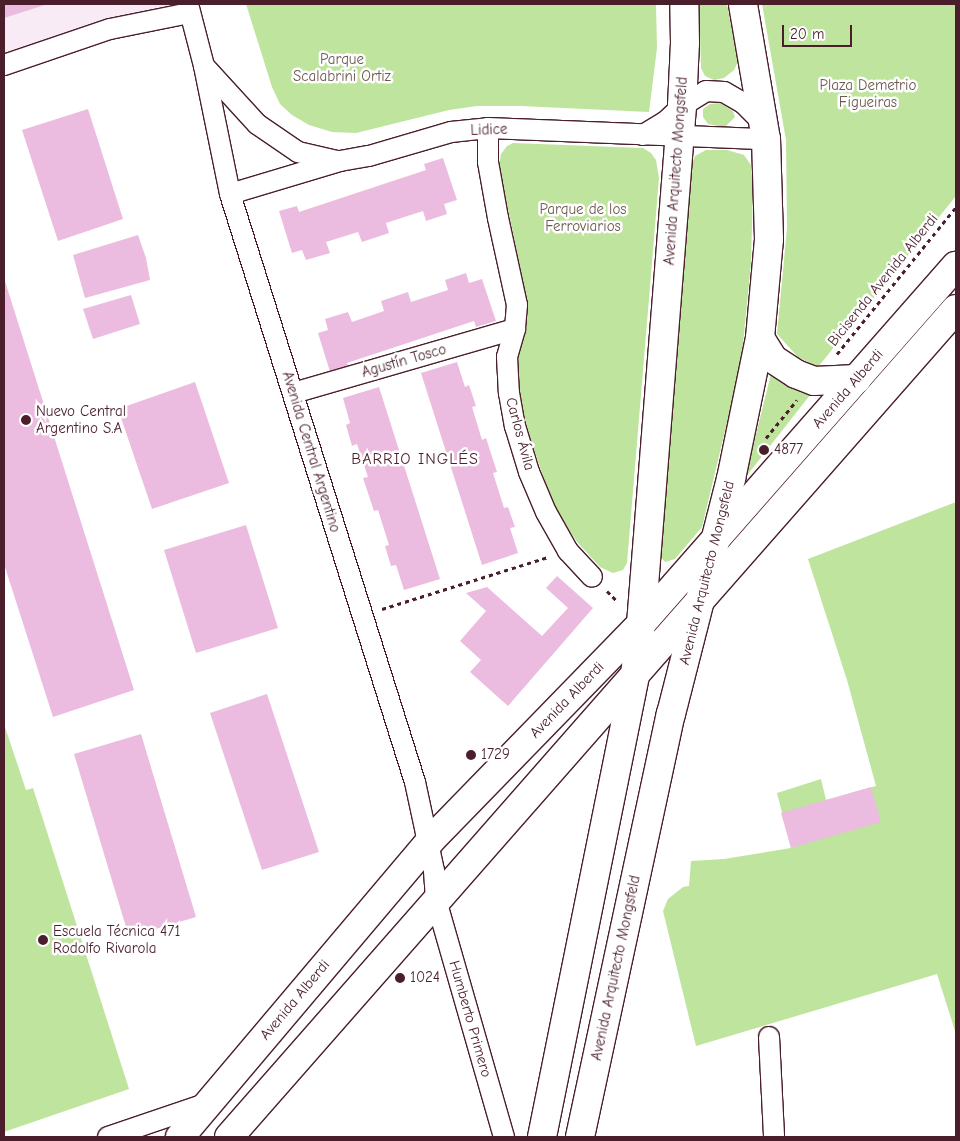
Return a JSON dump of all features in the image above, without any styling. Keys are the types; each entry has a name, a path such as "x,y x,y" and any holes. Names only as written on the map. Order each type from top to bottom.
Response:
{"main road":[{"name":"Avenida Arquitecto Mongsfeld","path":"542,1137 635,675 641,624 682,106 685,43 684,4"},
{"name":"Avenida Arquitecto Mongsfeld","path":"580,1137 671,714 702,600 731,479 760,338 769,239 765,132 743,4"},
{"name":"Avenida Alberdi","path":"180,1137 429,842 641,624 956,266"},
{"name":"Avenida Alberdi","path":"229,1137 956,309"},
{"path":"760,338 773,358 796,374 814,381 857,379"}],"street":[{"path":"4,65 110,29 188,8"},
{"name":"Avenida Central Argentino","path":"188,8 204,66 230,194 415,782 429,842 436,900"},
{"name":"Lidice","path":"204,66 258,124 298,152 340,161"},
{"path":"643,135 665,122 682,106 706,91 724,92 743,103 765,132"},
{"name":"Lidice","path":"230,194 340,161 369,156 451,132 488,128 679,136 765,132"},
{"name":"Carlos Ávila","path":"488,128 488,162 517,305 514,329 507,357 509,393 515,426 529,472 546,512 568,551 592,577"},
{"name":"Agustín Tosco","path":"292,393 514,329"},
{"name":"Humberto Primero","path":"436,900 504,1137"},
{"path":"769,1037 774,1137"},
{"path":"108,1137 146,1132 208,1103"}],"path":[{"name":"Bicisenda Avenida Alberdi","path":"832,360 956,207"},
{"path":"764,440 799,398"},
{"path":"362,616 568,551"}],"shaded area":[{"path":"4,4 188,4 4,65"}],"green space":[{"name":"Parque Scalabrini Ortiz","path":"246,4 656,4 657,48 649,112 521,106 477,106 449,110 356,133 332,132 309,125 292,115 280,104 272,87"},
{"path":"699,4 727,4 738,62 734,70 724,78 714,80 705,76 701,68"},
{"name":"Plaza Demetrio Figueiras","path":"762,4 956,4 956,196 818,367 798,357 777,334 787,228 786,140"},
{"path":"720,103 733,111 735,117 726,126 708,124 703,117 703,109 710,104"},
{"name":"Parque de los Ferroviarios","path":"513,143 643,148 651,153 656,160 659,178 627,563 623,570 613,573 600,567 578,543 555,510 531,441 522,407 514,361 525,306 523,281 499,166 501,154 507,146"},
{"path":"706,150 727,150 744,155 751,165 753,189 751,263 741,364 702,527 675,559 665,562 659,555 691,165 695,156"},
{"path":"771,374 814,390 745,478"},
{"path":"956,502 956,1034 937,974 696,1046 663,911 668,899 683,887 689,886 691,861 724,859 791,848 777,793 821,779 826,800 876,786 847,680 808,559"},
{"name":"Escuela Técnica 471 Rodolfo Rivarola","path":"4,724 26,790 33,788 129,1089 4,1132"}],"building":[{"path":"4,4 48,4 4,18"},
{"path":"88,109 123,219 58,241 22,130"},
{"path":"443,158 457,200 444,204 447,214 426,221 423,211 386,223 389,233 362,242 358,232 326,242 330,253 306,260 302,250 292,253 279,211 297,206 299,212 426,170 424,164"},
{"path":"138,235 146,258 150,280 85,298 73,255"},
{"path":"466,273 469,283 482,279 496,321 476,327 474,321 347,363 349,369 331,375 318,333 328,330 325,319 348,312 352,322 384,311 381,301 408,292 411,302 448,290 445,280"},
{"name":"Nuevo Central Argentino S.A","path":"4,278 134,690 53,717 4,564"},
{"path":"131,295 140,324 93,339 83,309"},
{"path":"457,362 465,387 469,385 476,406 472,407 482,440 486,438 497,472 493,473 504,508 508,507 515,527 510,528 518,553 482,565 421,373"},
{"path":"195,382 229,483 152,509 118,409"},
{"path":"379,387 440,579 404,590 396,565 391,566 385,546 389,545 378,510 374,511 363,478 368,477 357,444 352,446 346,425 350,423 343,398"},
{"path":"246,525 278,628 196,653 164,550"},
{"path":"557,576 593,608 508,706 470,672 481,660 460,641 486,611 466,593 487,587 542,636 568,608 546,588"},
{"path":"267,694 319,852 262,870 210,713"},
{"path":"141,734 196,917 129,937 74,754"},
{"path":"871,787 881,822 791,848 781,813"}],"place":[{"name":"Nuevo Central Argentino S.A","path":"26,420"},
{"name":"4877","path":"764,450"},
{"name":"1729","path":"471,755"},
{"name":"Escuela Técnica 471 Rodolfo Rivarola","path":"43,940"},
{"name":"1024","path":"400,978"}],"district":[{"name":"BARRIO INGLÉS","path":"415,459"}]}
